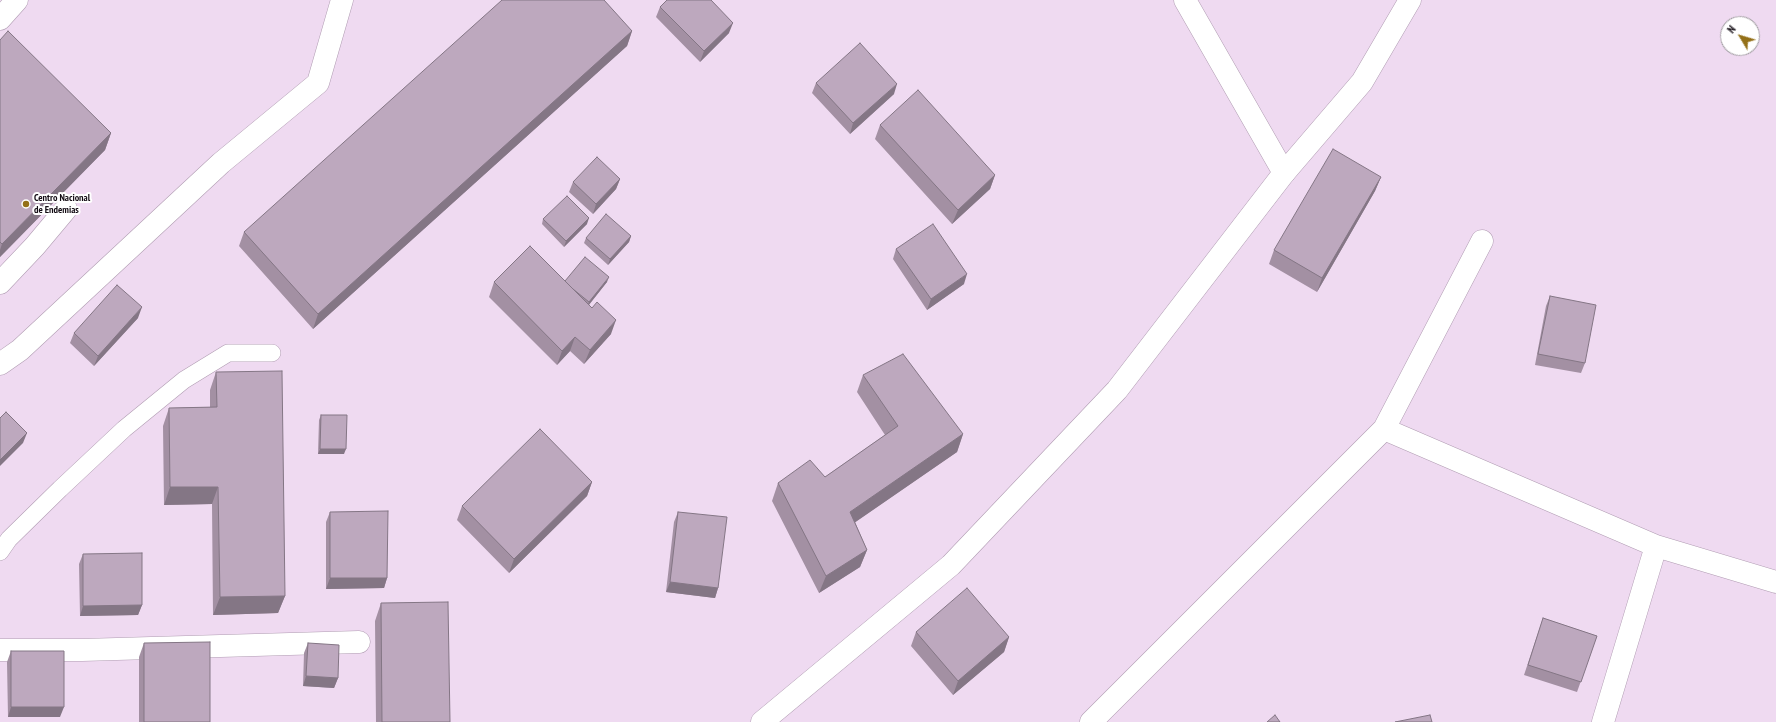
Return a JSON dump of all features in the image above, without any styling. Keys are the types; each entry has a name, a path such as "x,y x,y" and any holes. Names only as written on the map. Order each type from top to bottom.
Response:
{"street":[{"path":"0,19 17,0"},
{"path":"0,364 20,350 221,163 318,83 342,0"},
{"path":"1185,0 1284,173"},
{"path":"762,722 951,565 1117,390 1284,173 1362,82 1410,0"},
{"path":"0,283 35,246 66,209"},
{"path":"1091,722 1384,429 1482,241"},
{"path":"1384,429 1656,546 1776,582"},
{"path":"1604,722 1656,546"},
{"path":"0,650 82,650 358,642"}],"lane":[{"path":"0,552 9,539 124,429 184,380 228,353 272,353"}],"building":[{"path":"502,0 604,0 632,31 318,314 244,232"},
{"path":"667,0 711,0 733,23 704,51 660,7"},
{"name":"Centro Nacional de Endemias","path":"8,31 111,133 2,244 0,242 0,40"},
{"path":"860,43 897,84 853,123 816,83"},
{"path":"918,90 995,175 958,210 880,125"},
{"path":"1333,149 1381,177 1322,278 1274,250"},
{"path":"597,157 620,179 596,204 573,182"},
{"path":"567,196 589,218 566,241 543,219"},
{"path":"606,214 631,236 610,259 586,238"},
{"path":"933,224 967,274 931,299 896,249"},
{"path":"530,246 592,308 597,302 616,320 590,350 575,337 562,351 494,282"},
{"path":"585,257 609,277 589,302 565,281"},
{"path":"117,285 142,307 98,356 74,333"},
{"path":"1550,296 1596,305 1585,363 1538,354"},
{"path":"903,354 963,434 850,512 867,550 826,576 778,483 810,460 825,477 898,426 863,375"},
{"path":"282,371 285,596 220,597 218,487 170,487 169,408 217,407 216,372"},
{"path":"6,412 27,433 0,460 0,418"},
{"path":"321,415 347,415 346,449 320,449"},
{"path":"540,429 592,482 514,559 462,506"},
{"path":"388,511 387,578 330,578 330,512"},
{"path":"678,512 727,517 718,588 670,582"},
{"path":"142,553 142,605 83,606 83,554"},
{"path":"967,588 1009,637 958,681 916,632"},
{"path":"448,602 450,722 382,722 381,603"},
{"path":"1543,618 1597,636 1581,682 1528,665"},
{"path":"210,642 210,722 144,722 144,643"},
{"path":"308,643 339,645 338,678 306,676"},
{"path":"11,651 64,651 64,707 11,707"},
{"path":"1275,715 1280,722 1267,722"},
{"path":"1430,715 1432,722 1395,722"}],"place":[{"name":"Centro Nacional de Endemias","path":"26,204"}]}
